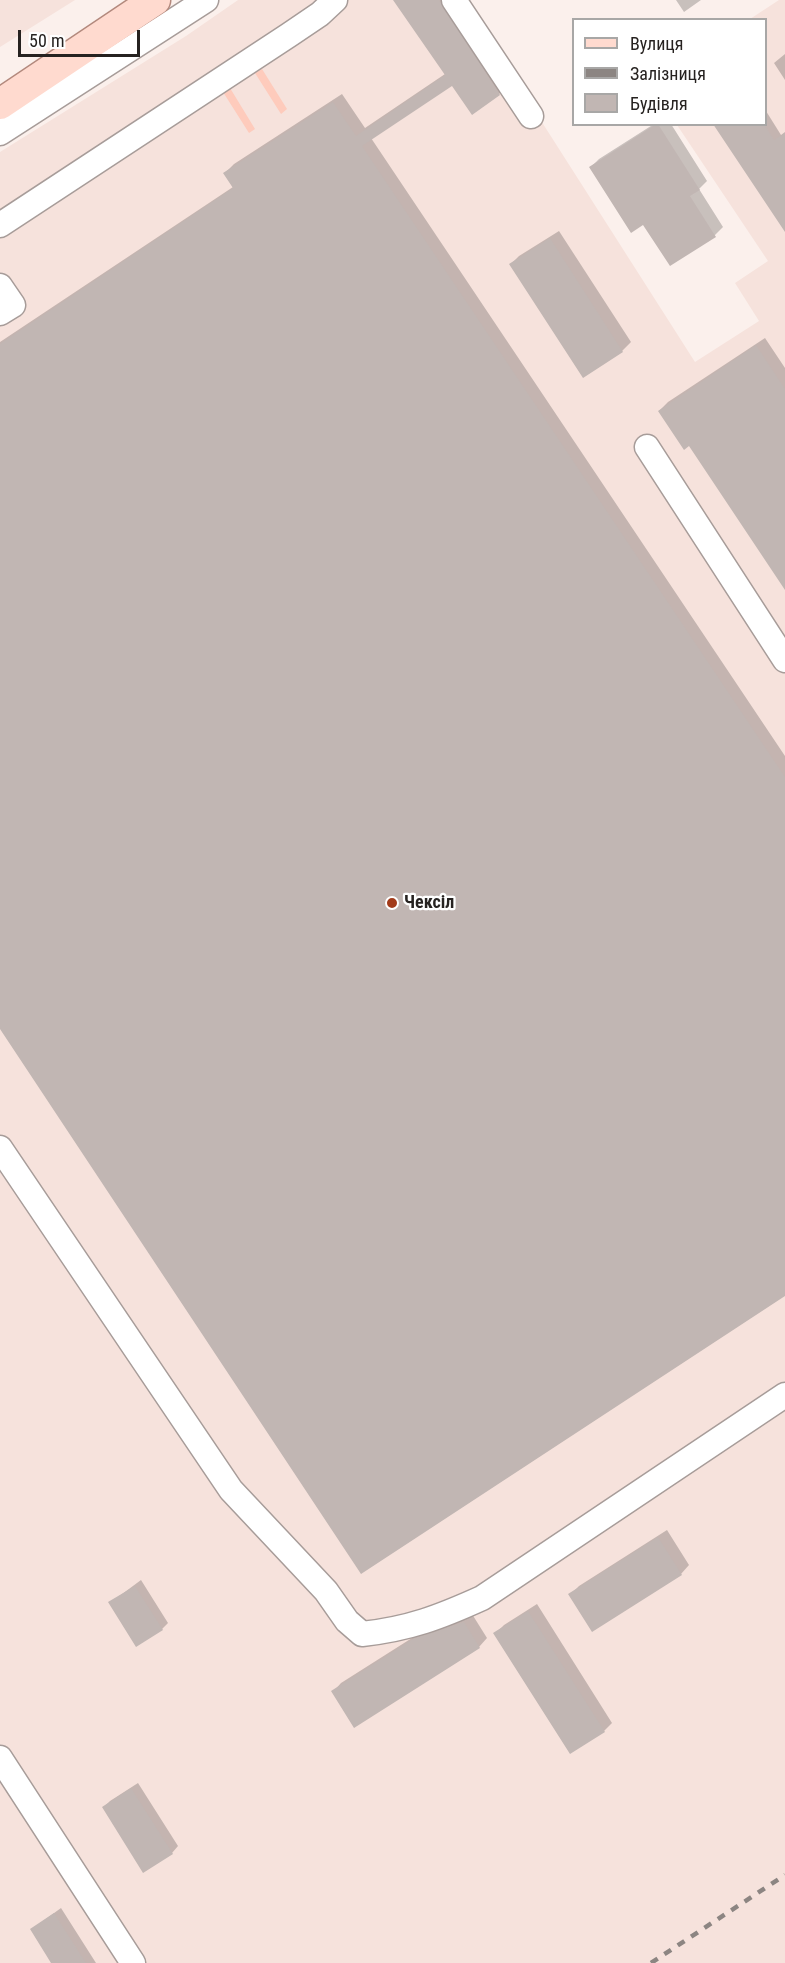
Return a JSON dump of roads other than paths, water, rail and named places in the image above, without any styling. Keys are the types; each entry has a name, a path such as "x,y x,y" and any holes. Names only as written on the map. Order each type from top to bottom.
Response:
{"main road":[{"path":"0,104 154,0"}],"street":[{"path":"0,133 206,0"},
{"path":"0,225 289,35 320,14 335,0"},
{"path":"454,0 531,116"},
{"path":"0,286 13,305 0,313"},
{"path":"647,447 785,660"},
{"path":"0,1148 231,1490 326,1591 347,1621 362,1634 392,1631 436,1618 482,1598 785,1395"},
{"path":"0,1758 133,1963"}],"railway":[{"path":"651,1963 785,1875"}],"place":[{"name":"Чексіл","path":"392,903"}]}
